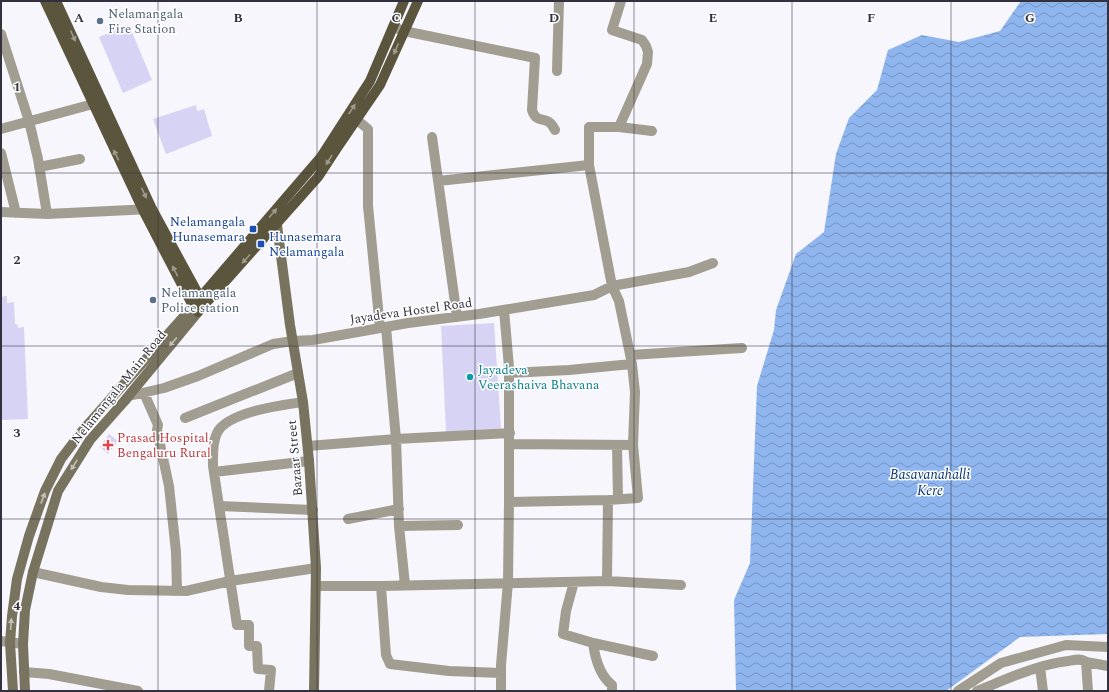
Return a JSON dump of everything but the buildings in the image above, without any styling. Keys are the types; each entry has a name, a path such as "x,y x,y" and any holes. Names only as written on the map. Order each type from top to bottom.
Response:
{"main road":[{"path":"45,1 62,24 147,209"},
{"path":"56,1 62,24 93,104 147,209 199,305"},
{"path":"12,691 6,642 12,616 17,579 29,536 45,491 61,459 83,430 199,305 321,156 370,81 404,1"},
{"name":"Nelamangala Main Road","path":"26,691 23,644 25,610 33,572 58,492 90,440 121,405 199,305 277,225 318,177 380,85 418,1"},
{"name":"Bazaar Street","path":"277,225 292,341 303,402 308,446 316,568 314,691"}],"street":[{"path":"557,71 559,1"},
{"path":"620,127 647,64 648,52 642,40 612,30 621,1"},
{"path":"393,28 534,58 532,110 537,118 552,123 555,130"},
{"path":"1,34 28,121 39,167 47,214"},
{"path":"1,129 93,104"},
{"path":"357,120 368,129 368,206 396,439 399,526 405,585"},
{"path":"509,502 638,498 633,444 635,392 631,359 619,301 612,286 589,165 589,127 620,127 652,131"},
{"path":"432,137 457,317"},
{"path":"1,153 16,213"},
{"path":"39,167 80,159"},
{"path":"438,181 589,165"},
{"path":"1,212 47,214 147,209"},
{"name":"Jayadeva Hostel Road","path":"121,405 129,396 164,388 198,376 273,344 313,340 383,327 504,310 594,295 612,286 689,272 713,263"},
{"path":"501,691 508,582 510,444 509,373 504,310"},
{"path":"509,373 569,370 631,359 742,348"},
{"path":"185,418 298,373"},
{"path":"144,393 158,425 157,430 169,486 176,544 178,591"},
{"path":"269,691 271,670 258,669 257,646 249,646 249,625 237,625 213,466 214,443 218,432 224,424 241,416 260,409 303,402"},
{"path":"308,446 396,439 510,433"},
{"path":"510,444 633,444"},
{"path":"607,581 617,445"},
{"path":"214,472 309,461"},
{"path":"219,506 313,510"},
{"path":"348,519 399,509"},
{"path":"399,526 458,525"},
{"path":"33,572 101,587 128,590 186,591 230,581 316,568"},
{"path":"316,586 607,581 681,585"},
{"path":"574,582 566,611 563,634 593,643 653,656"},
{"path":"381,586 386,655 390,664 449,671 501,673"},
{"path":"6,642 23,644"},
{"path":"593,643 595,658 606,680 612,686 612,691"},
{"path":"958,691 1001,663 1066,645 1108,647"},
{"path":"977,691 996,687 1025,671 1053,663 1084,660 1086,662 1108,666"},
{"path":"1086,662 1088,691"},
{"path":"1040,667 1043,691"},
{"path":"24,672 49,674 138,691"}],"water":[{"name":"Basavanahalli Kere","path":"1021,1 1108,1 1108,634 1020,637 946,691 736,691 734,600 750,563 757,386 774,330 776,310 796,254 824,232 836,154 849,118 877,90 888,50 922,35 959,42 1000,31"}],"place":[{"name":"Nelamangala Fire Station","path":"100,21"},
{"name":"Nelamangala Hunasemara","path":"253,229"},
{"name":"Hunasemara Nelamangala","path":"261,244"},
{"name":"Nelamangala Police station","path":"153,300"},
{"name":"Jayadeva Veerashaiva Bhavana","path":"470,377"},
{"name":"Prasad Hospital, Bengaluru Rural","path":"108,445"}]}
